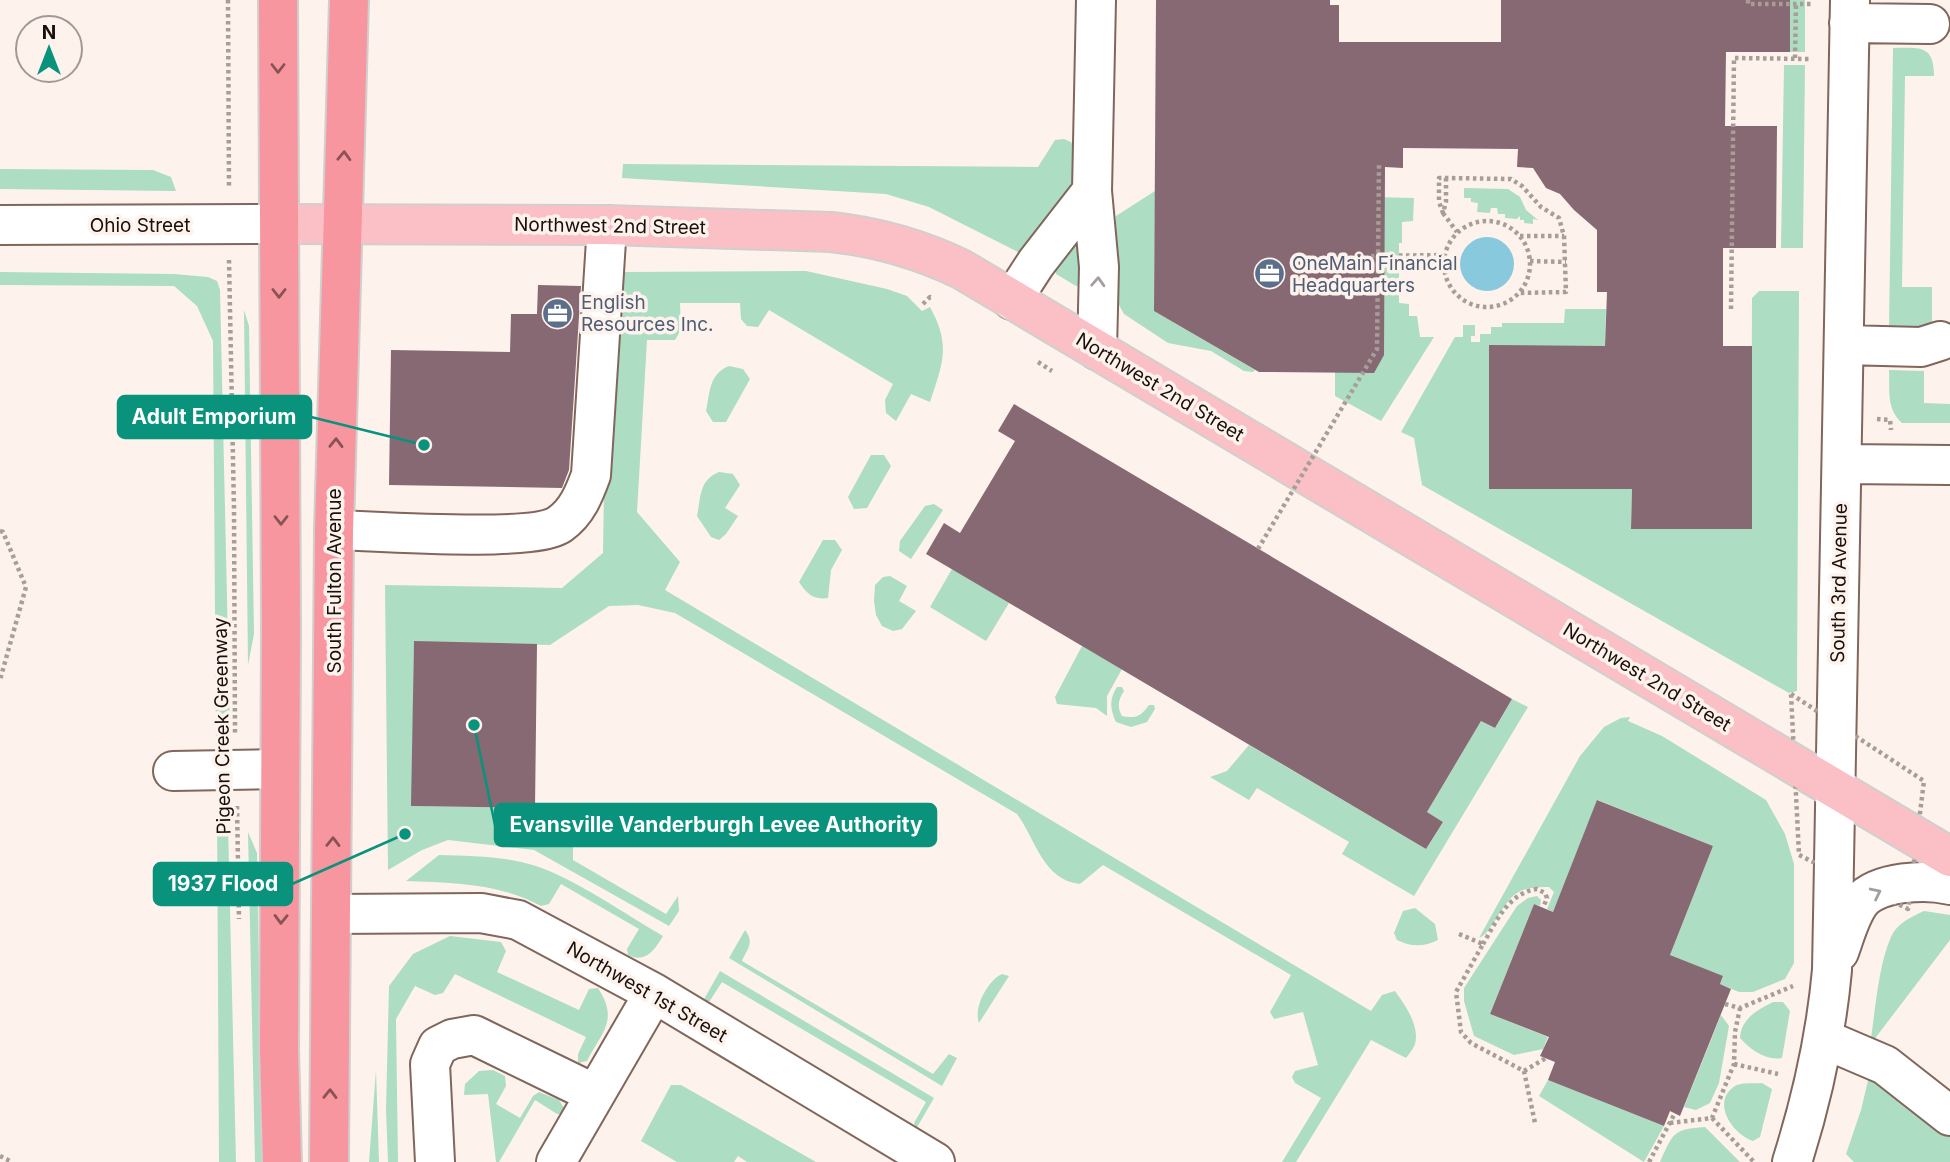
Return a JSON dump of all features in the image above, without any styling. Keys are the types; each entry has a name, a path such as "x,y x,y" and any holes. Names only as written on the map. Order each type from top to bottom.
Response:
{"highway":[{"path":"278,0 279,1049 282,1162"},
{"name":"South Fulton Avenue","path":"329,1162 334,530 349,0"}],"main road":[{"name":"Northwest 2nd Street","path":"279,225 607,225 831,232 867,236 935,257 1097,350 1950,857"}],"street":[{"path":"1096,0 1092,191 1099,267 1097,350"},
{"path":"1849,11 1930,24"},
{"name":"South 3rd Avenue","path":"1805,1155 1832,970 1849,11"},
{"path":"1012,300 1048,246 1092,191"},
{"name":"Ohio Street","path":"0,225 279,225"},
{"path":"334,530 517,535 558,526 580,504 591,475 607,225"},
{"path":"1844,345 1921,347 1940,341"},
{"path":"1842,464 1950,466"},
{"path":"173,771 280,769"},
{"path":"1832,970 1853,915 1861,901 1873,892 1911,882 1938,882 1950,886"},
{"name":"Northwest 1st Street","path":"332,914 481,913 518,920 654,993 935,1162"},
{"path":"556,1162 654,993"},
{"path":"435,1162 430,1064 439,1046 452,1039 474,1035 596,1094"},
{"path":"1824,1039 1885,1065 1950,1116"}],"path":[{"path":"228,0 228,152"},
{"path":"1748,0 1748,4 1812,4"},
{"path":"1796,4 1796,58"},
{"path":"1731,309 1734,58 1811,59"},
{"path":"1258,549 1377,349 1379,165"},
{"path":"1457,232 1439,202 1438,178 1511,178 1541,207 1559,218 1564,236 1566,292 1518,293"},
{"path":"1481,221 1495,221 1520,236 1526,245 1530,271 1525,285 1518,293 1503,304 1488,307 1473,305 1460,298 1449,286 1444,272 1443,255 1457,232 1481,221"},
{"path":"1520,236 1564,236"},
{"path":"1371,256 1443,255"},
{"path":"1530,261 1566,262"},
{"name":"Pigeon Creek Greenway","path":"229,290 239,928"},
{"path":"0,531 3,532 26,587 0,680"},
{"path":"1524,1071 1471,1043 1461,1031 1455,992 1507,904 1520,895 1537,889 1545,893 1547,898 1543,908"},
{"path":"1459,934 1483,944"},
{"path":"1725,1004 1740,1008 1832,970"},
{"path":"1712,1118 1734,1064 1735,1032 1740,1008"},
{"path":"1524,1071 1546,1058"},
{"path":"1524,1071 1535,1123"},
{"path":"1649,1162 1675,1113"},
{"path":"1670,1123 1712,1118"},
{"path":"1712,1118 1754,1162"},
{"path":"0,1156 12,1162"}],"green space":[{"path":"1790,0 1805,0 1805,52 1790,52"},
{"path":"1893,48 1923,50 1928,53 1933,66 1934,76 1905,76 1902,287 1932,287 1932,322 1928,328 1889,330"},
{"path":"1784,65 1805,65 1803,248 1781,248"},
{"path":"1064,139 1071,142 1075,149 1072,182 1038,239 1020,253 929,207 886,194 622,178 623,164 1038,167 1055,140"},
{"path":"0,169 153,170 171,177 176,191 0,189"},
{"path":"1464,188 1508,189 1520,197 1526,210 1538,220 1533,219 1533,224 1524,223 1520,216 1517,219 1505,218 1505,214 1498,214 1497,208 1491,208 1490,213 1477,212 1478,203 1471,202 1471,198 1464,198"},
{"path":"1155,191 1154,311 1255,370 1253,372 1244,371 1211,351 1168,343 1124,314 1114,296 1116,216"},
{"path":"1372,197 1414,198 1413,221 1402,222 1402,243 1399,243 1399,303 1409,304 1409,316 1417,316 1420,337 1434,337 1381,421 1335,396 1335,343"},
{"path":"1081,233 1083,284 1076,286 1056,274 1055,267"},
{"path":"806,271 887,289 907,296 922,311 930,307 941,332 943,354 930,402 911,394 896,421 886,413 885,400 893,384 769,310 758,327 747,326 741,319 740,303 680,303 681,330 675,340 647,340 637,512 680,562 665,590 1371,1011 1382,995 1395,991 1414,1023 1414,1047 1406,1058 1371,1040 1296,1162 1282,1162 1321,1098 1295,1083 1292,1077 1295,1071 1318,1065 1303,1012 1274,1019 1270,1012 1291,975 1103,865 1080,884 1067,881 1049,867 1017,814 675,613 638,605 609,606 550,645 414,642 412,806 535,808 567,812 573,822 573,860 666,914 678,896 679,911 669,926 534,850 448,840 422,850 388,870 385,585 562,588 603,553 604,489 621,272"},
{"path":"0,272 174,274 208,277 217,281 220,290 230,730 220,747 216,748 213,341 197,306 174,286 0,285"},
{"path":"1759,291 1799,291 1797,691 1789,693 1422,485 1414,438 1401,432 1455,337 1463,337 1463,325 1475,325 1475,336 1471,336 1471,342 1480,342 1480,334 1491,334 1491,327 1502,327 1502,323 1564,323 1565,309 1606,309 1605,346 1489,346 1632,489 1631,529 1751,529 1752,298"},
{"path":"244,310 249,326 254,634 248,665"},
{"path":"729,366 743,369 750,379 726,422 713,422 706,411 712,384 722,369"},
{"path":"1889,370 1924,371 1924,403 1950,404 1950,423 1902,423 1891,405"},
{"path":"871,455 884,455 891,466 867,508 854,509 848,497"},
{"path":"719,472 733,474 740,485 725,508 738,516 719,540 711,537 697,516 704,484"},
{"path":"934,504 943,510 911,559 899,551 900,541 925,506"},
{"path":"823,540 835,540 842,550 831,570 828,598 818,598 805,590 799,582"},
{"path":"952,569 1009,603 986,641 930,607"},
{"path":"890,576 907,586 899,601 916,611 902,629 893,631 882,626 876,615 874,601 875,585 883,577"},
{"path":"1082,646 1122,669 1107,696 1107,716 1096,708 1057,704 1055,697"},
{"path":"1117,687 1122,687 1124,691 1119,704 1122,716 1138,716 1149,705 1154,705 1155,709 1147,722 1131,727 1116,722 1111,704"},
{"path":"1512,699 1528,707 1414,896 1342,854 1349,842 1257,788 1249,800 1210,777 1227,771 1249,745 1426,849 1443,822 1427,812 1481,721 1495,728"},
{"path":"1630,717 1628,721 1662,736 1766,800 1785,834 1794,864 1794,963 1785,979 1753,992 1739,992 1720,984 1723,977 1670,955 1713,846 1598,800 1553,912 1547,909 1554,892 1549,887 1528,888 1510,899 1487,932 1479,938 1580,756 1604,727 1621,718"},
{"path":"217,809 225,814 228,824 236,1162 219,1162"},
{"path":"248,832 257,853 262,1162 255,1162"},
{"path":"439,855 500,858 536,866 585,889 663,936 649,954 640,958 628,955 627,949 639,929 561,884 549,904 541,906 525,898 492,889 406,881"},
{"path":"1537,896 1541,900 1540,906 1534,904 1490,1014 1548,1037 1543,1049 1514,1055 1474,1036 1464,1001 1464,988 1517,906 1528,898"},
{"path":"1415,908 1435,924 1438,940 1418,945 1397,940 1394,933 1403,911"},
{"path":"1924,911 1950,915 1950,940 1870,1045 1880,976 1891,937 1901,924"},
{"path":"745,930 750,942 742,961 933,1074 949,1054 957,1058 942,1086 729,958"},
{"path":"450,936 501,942 506,951 497,972 579,1010 589,989 598,988 607,1009 606,1026 587,1061 578,1063 578,1054 586,1037 455,974 443,993 435,995 415,986 396,1019 398,1162 388,1162 386,1110 389,986 413,954"},
{"path":"720,971 934,1098 916,1129 914,1123 926,1102 722,982 709,1002 703,1001"},
{"path":"1002,974 1009,976 979,1023 978,1010 983,995"},
{"path":"1773,1002 1783,1002 1790,1011 1782,1058 1759,1054 1740,1038 1747,1020"},
{"path":"1721,1015 1729,1026 1719,1083 1710,1103 1696,1110 1684,1107"},
{"path":"376,1070 379,1162 369,1162"},
{"path":"493,1070 505,1076 506,1086 496,1104 520,1118 533,1096 539,1092 559,1100 564,1108 563,1114 557,1114 535,1100 499,1162 496,1162 488,1094 464,1095 465,1084 479,1071"},
{"path":"1870,1072 1950,1130 1950,1162 1854,1162 1846,1154"},
{"path":"1548,1080 1664,1126 1644,1162 1539,1096"},
{"path":"1762,1083 1772,1089 1760,1137 1753,1141 1745,1138 1732,1125 1724,1109 1724,1100 1735,1086"},
{"path":"671,1085 681,1085 816,1162 747,1162 738,1156 734,1162 677,1162 641,1141"},
{"path":"1705,1127 1740,1162 1660,1162 1675,1134 1686,1129"}],"water":[{"path":"1487,237 1506,245 1514,264 1506,283 1487,291 1468,283 1460,264 1468,245"}],"building":[{"name":"OneMain Financial Headquarters","path":"1156,0 1330,0 1330,5 1339,5 1339,42 1501,42 1501,0 1790,0 1790,52 1726,52 1725,126 1777,126 1776,248 1723,248 1723,346 1752,346 1752,529 1631,529 1632,489 1489,489 1489,345 1605,346 1607,292 1597,292 1597,230 1560,194 1546,188 1533,168 1517,167 1518,149 1403,148 1403,168 1385,167 1384,355 1374,373 1259,372 1154,311"},
{"path":"538,285 581,286 569,470 562,488 389,485 391,350 510,352 511,314 537,314"},
{"path":"1014,404 1512,699 1495,728 1481,721 1427,812 1443,822 1426,849 926,554 944,523 960,533 1015,441 998,431"},
{"path":"414,641 537,644 535,808 411,806"},
{"path":"1597,800 1713,846 1670,955 1723,976 1720,984 1731,989 1680,1116 1670,1111 1664,1126 1548,1080 1555,1062 1540,1056 1549,1037 1490,1014 1534,904 1553,912"}],"place":[{"name":"OneMain Financial Headquarters","path":"1269,274"},
{"name":"English Resources Inc.","path":"558,313"},
{"name":"Adult Emporium","path":"424,445"},
{"name":"Evansville Vanderburgh Levee Authority","path":"474,725"},
{"name":"1937 Flood","path":"405,834"}]}
